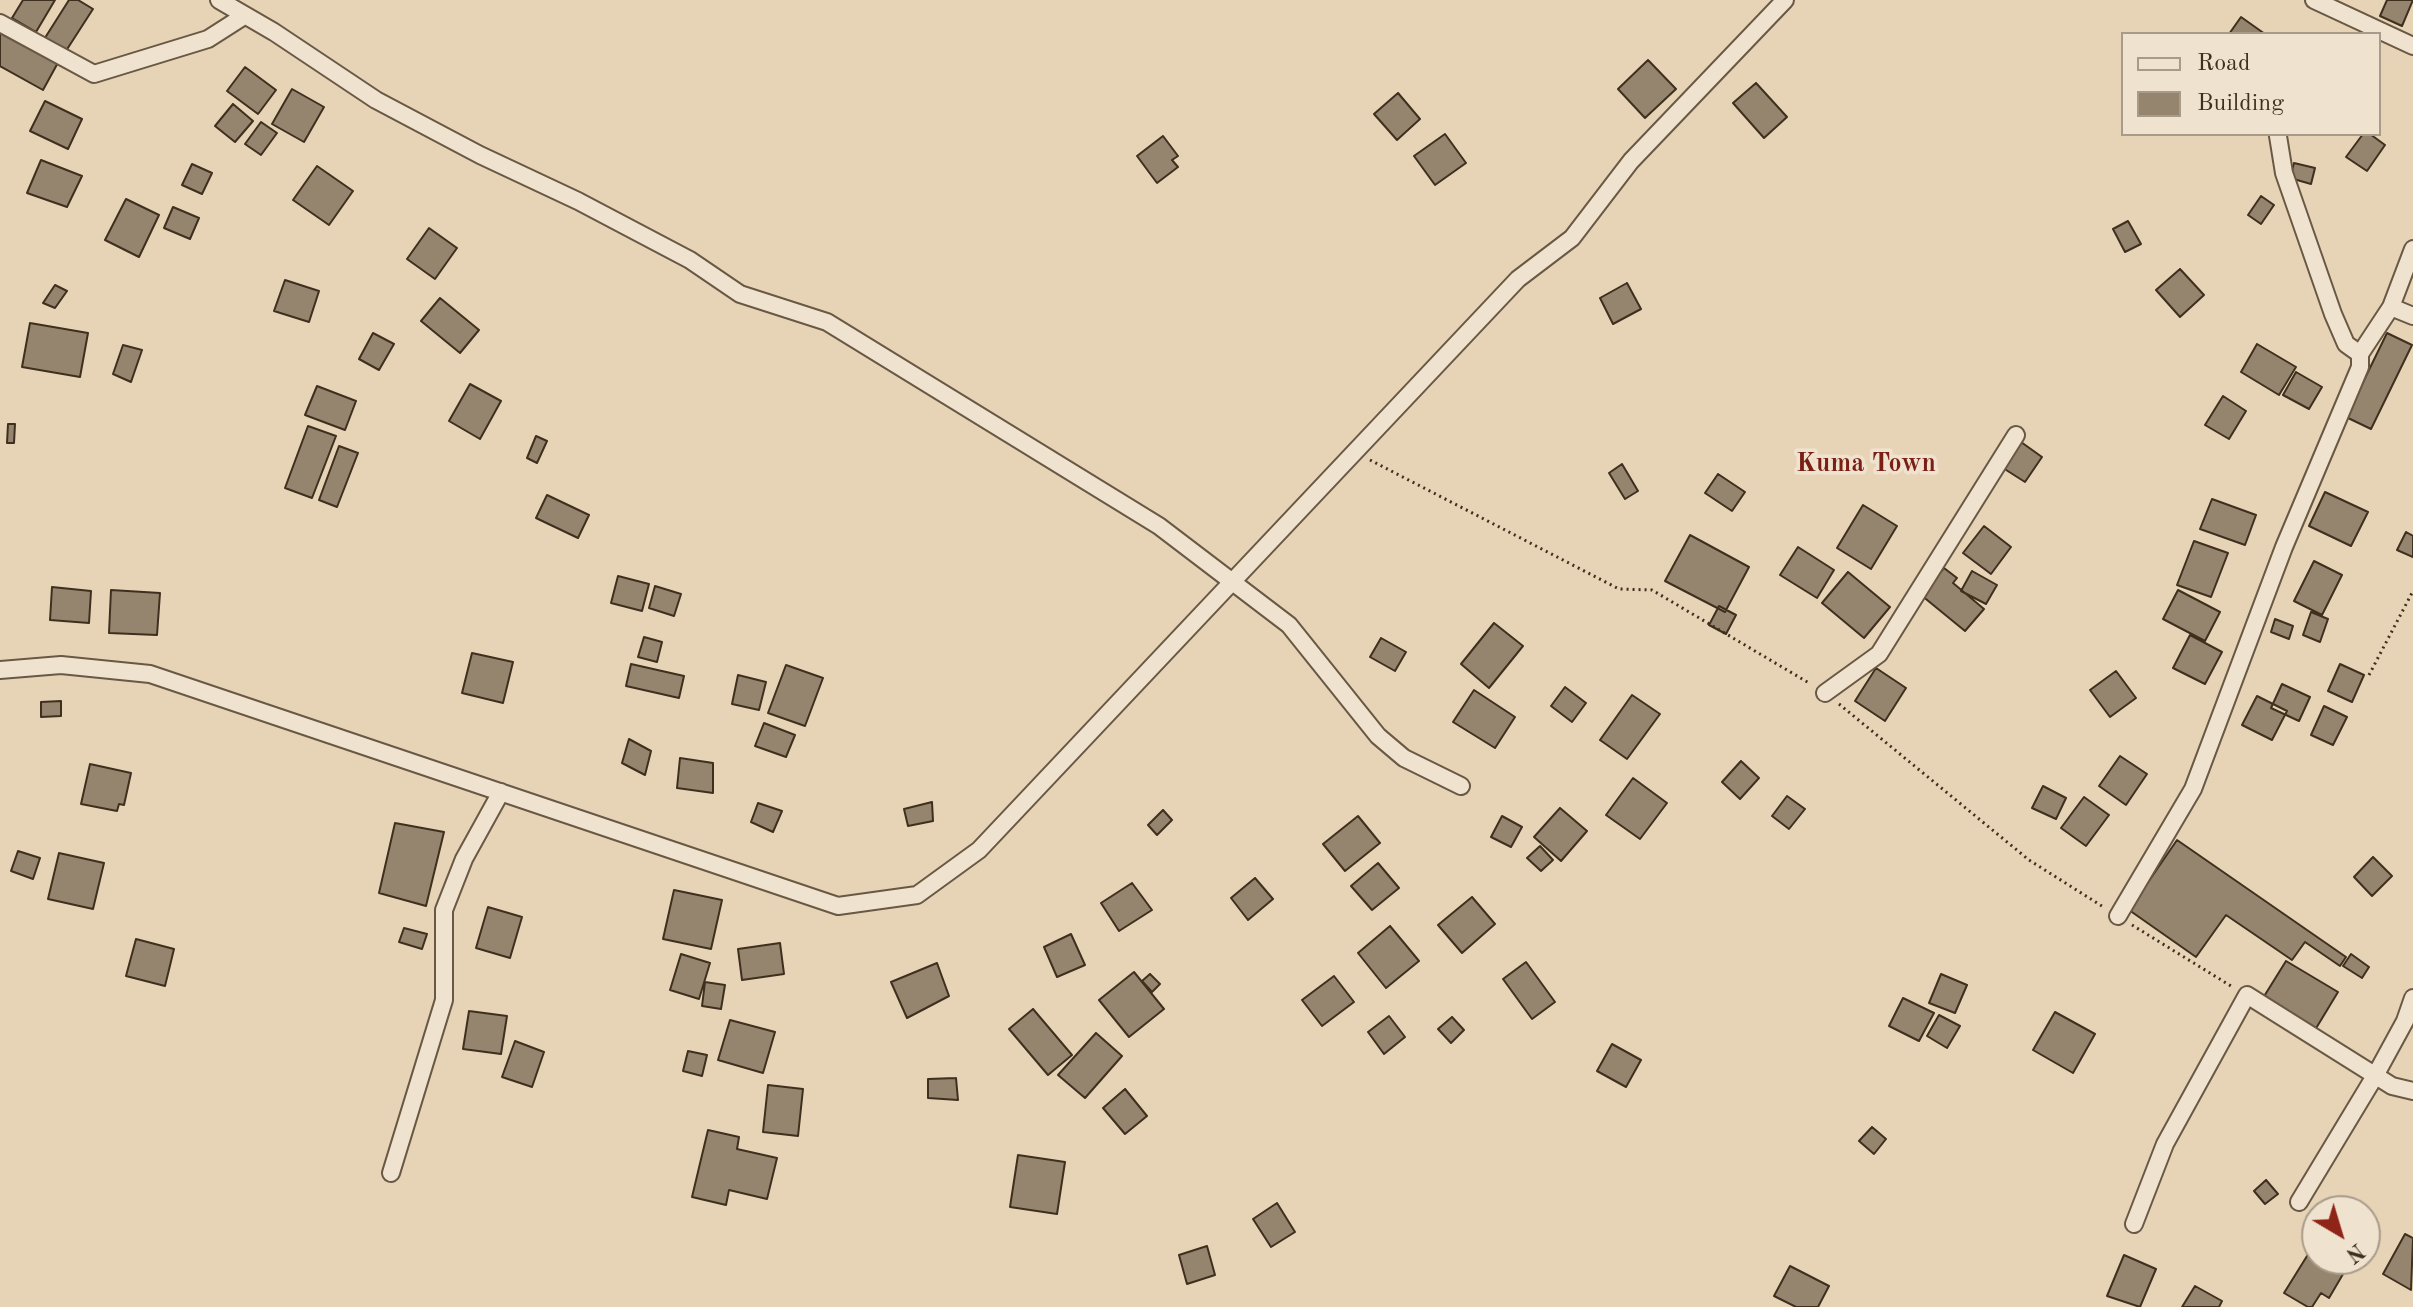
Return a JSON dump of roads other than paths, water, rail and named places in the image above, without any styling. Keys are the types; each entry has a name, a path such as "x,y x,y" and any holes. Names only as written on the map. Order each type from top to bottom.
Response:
{"street":[{"path":"219,0 274,32 376,100 690,260 740,294 827,322 1159,526 1289,625 1378,736 1404,758 1461,786"},
{"path":"0,670 61,665 150,674 838,906 917,895 979,850 1518,279 1572,238 1631,161 1785,0"},
{"path":"2314,0 2413,47"},
{"path":"0,23 94,74 208,39 244,16"},
{"path":"2278,136 2284,173 2333,314 2346,344 2360,354"},
{"path":"2118,916 2193,789 2284,547 2360,367 2360,354 2391,307 2413,249"},
{"path":"2391,307 2413,316"},
{"path":"1825,693 1879,654 2016,435"},
{"path":"391,1173 444,1000 444,910 464,859 501,792"},
{"path":"2134,1224 2165,1144 2247,995 2392,1086 2413,1091"},
{"path":"2299,1202 2375,1076 2405,1021 2413,998"}],"district":[{"name":"Kuma Town","path":"1866,464"}]}
